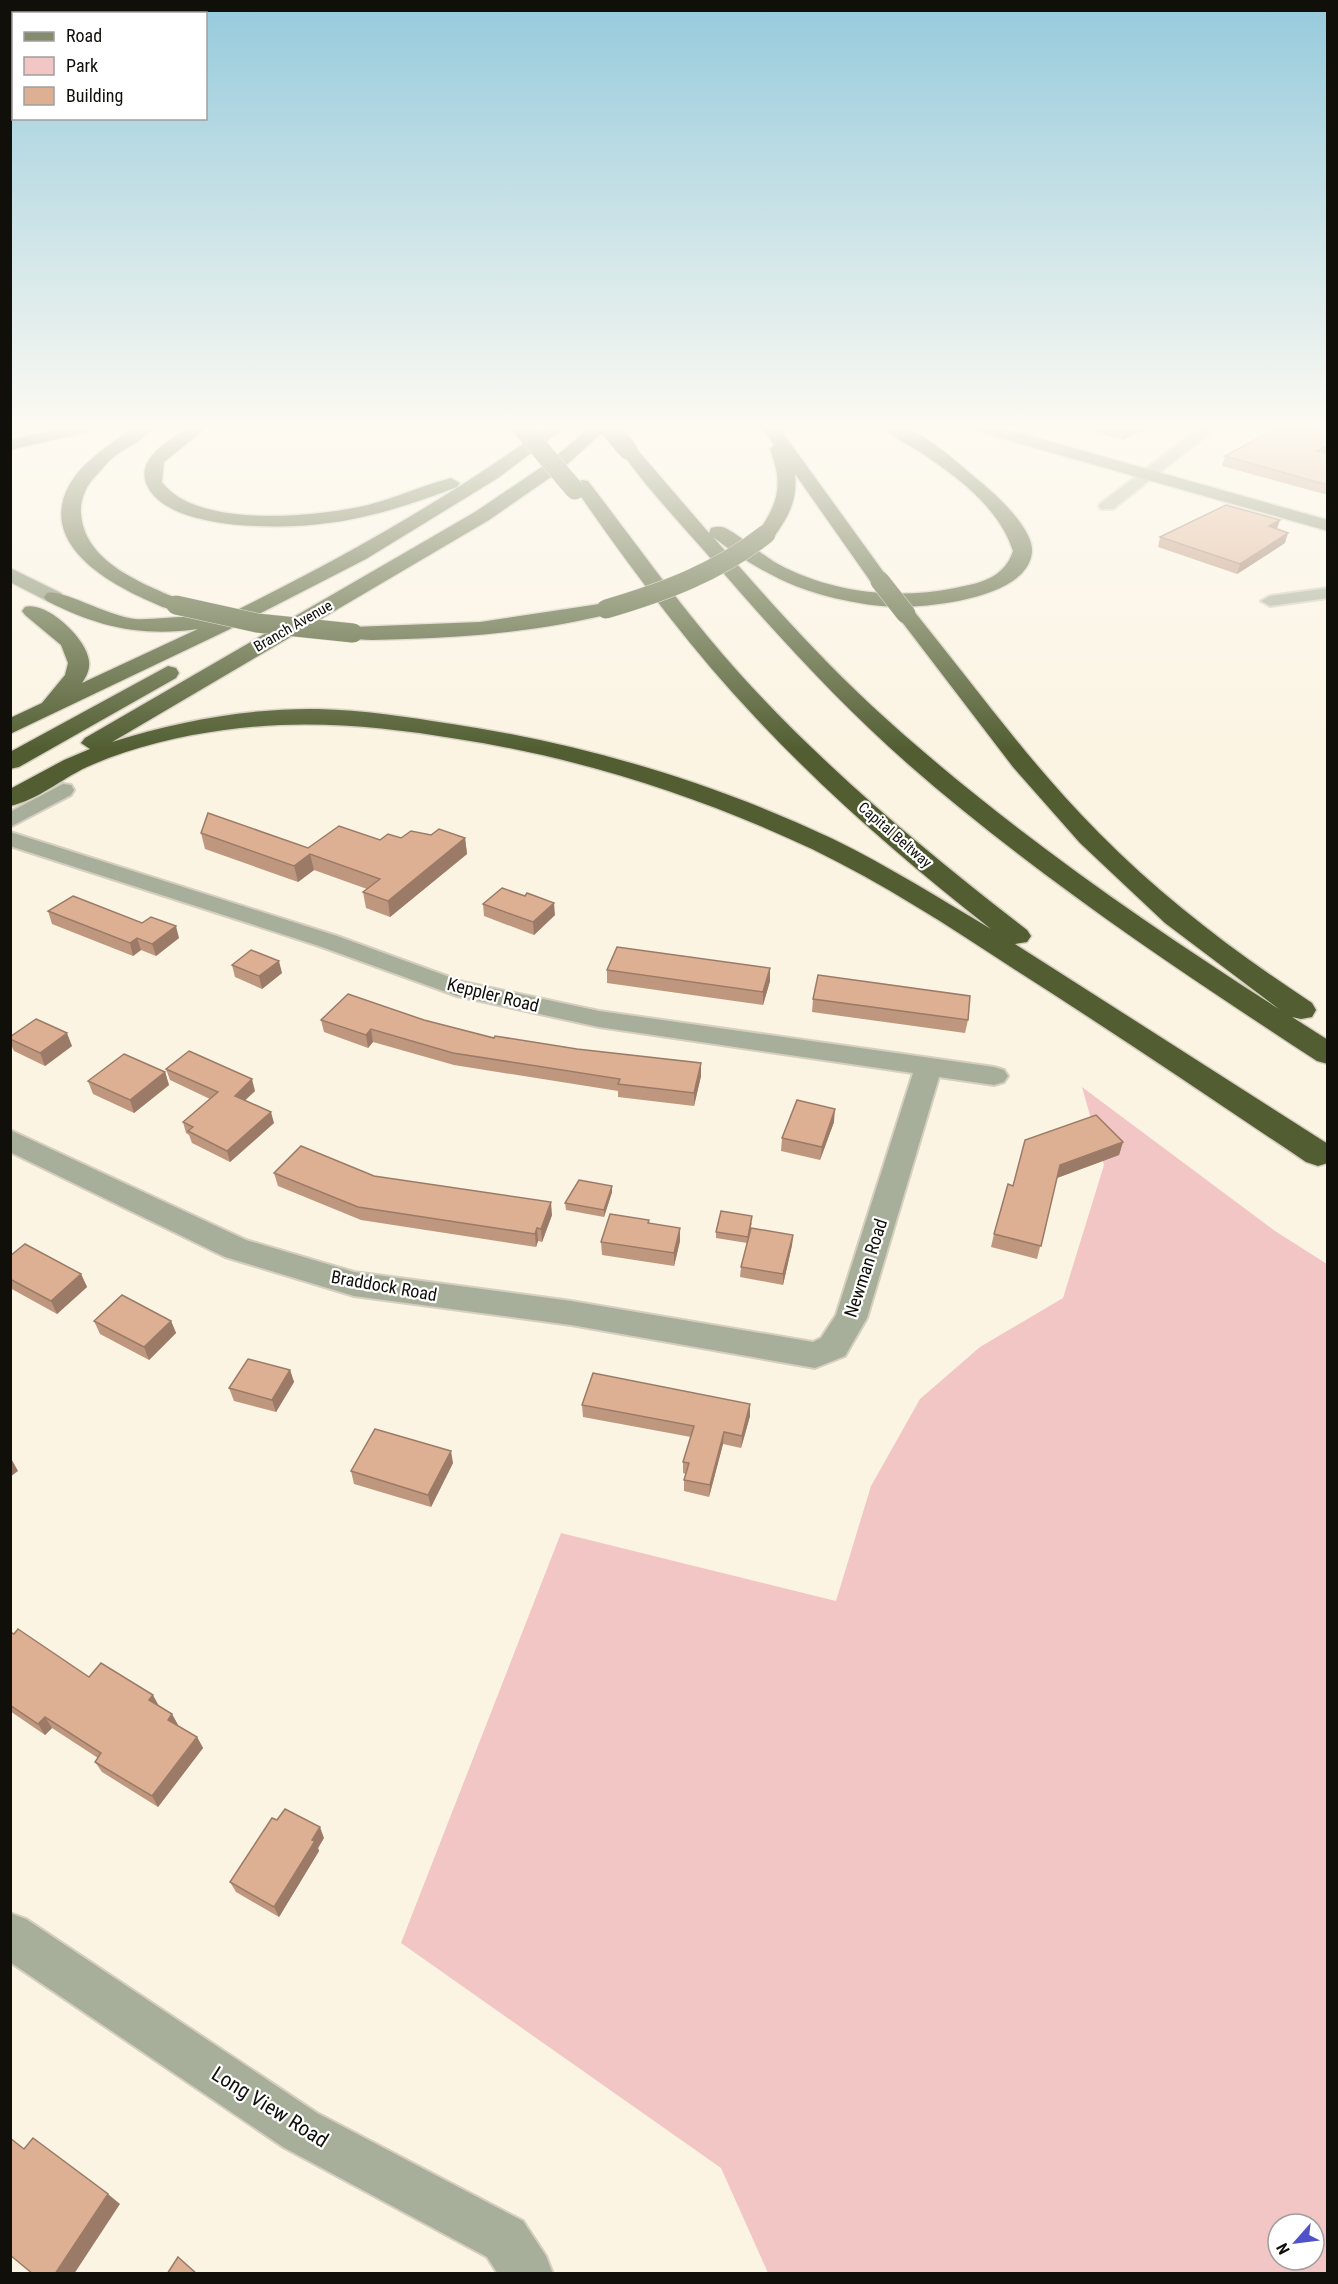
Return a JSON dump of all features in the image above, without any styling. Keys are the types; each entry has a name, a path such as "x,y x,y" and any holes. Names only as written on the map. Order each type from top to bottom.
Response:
{"highway":[{"path":"77,536 87,554 103,569 147,594 176,605 257,623 353,633 459,631 518,625 606,609 642,599 704,575 730,561 764,536"},
{"name":"Branch Avenue","path":"10,727 252,610 390,536"},
{"path":"10,762 421,536"},
{"name":"Branch Avenue","path":"10,792 446,536"},
{"path":"424,549 449,536"},
{"name":"Capital Beltway","path":"618,536 732,678 782,730 914,852 994,919 1112,1009 1323,1157"},
{"path":"708,536 814,662 930,770 1090,893 1196,969 1328,1054"},
{"path":"723,536 746,555 777,573 822,589 879,599 939,598 978,589 1008,575 1018,567 1024,549 1018,536"},
{"path":"847,536 906,614 1062,808 1115,863 1205,943 1328,1028"},
{"path":"54,597 90,616 147,628 212,620 252,610"},
{"path":"25,607 52,623 74,645 81,666 76,680 37,714"},
{"path":"10,799 89,758 132,744 198,728 290,716 349,717 480,734 627,769 695,791 773,822 884,877 1047,976 1323,1157"}],"street":[{"path":"10,574 54,597"},
{"path":"1270,601 1328,594"},
{"path":"10,821 63,790"},
{"name":"Keppler Road","path":"10,838 328,941 457,988 599,1019 994,1076"},
{"name":"Newman Road","path":"712,1335 815,1355 833,1347 851,1318 928,1067"},
{"name":"Braddock Road","path":"10,1140 236,1249 354,1284 712,1335"},
{"name":"Long View Road","path":"10,1935 300,2130 505,2239 528,2274"}],"green space":[{"path":"1082,1087 1275,1231 1327,1264 1327,2273 768,2273 721,2168 401,1943 561,1533 836,1601 871,1486 920,1399 980,1347 1063,1298 1104,1165"}],"building":[{"path":"1163,536 1284,536 1240,564 1160,537"},
{"path":"208,813 308,848 339,826 380,840 388,834 401,838 411,831 431,835 439,829 465,838 388,901 363,892 380,879 310,854 294,866 201,833"},
{"path":"502,888 525,896 527,893 554,903 533,922 483,904"},
{"path":"73,896 142,923 151,917 176,926 152,944 137,938 130,943 48,911"},
{"path":"617,947 770,968 763,992 607,970"},
{"path":"251,950 279,961 259,976 232,965"},
{"path":"818,975 970,996 968,1020 813,999"},
{"path":"348,994 424,1020 494,1038 495,1036 577,1049 701,1063 694,1093 618,1084 620,1079 453,1053 371,1029 366,1035 321,1020"},
{"path":"36,1019 67,1033 40,1053 10,1039"},
{"path":"189,1051 252,1079 235,1096 271,1112 227,1151 188,1131 193,1127 183,1122 218,1092 166,1069"},
{"path":"124,1054 165,1072 130,1100 88,1081"},
{"path":"797,1100 835,1109 822,1147 782,1138"},
{"path":"1096,1115 1123,1142 1060,1165 1041,1246 994,1234 1008,1184 1013,1186 1025,1140"},
{"path":"301,1146 374,1176 551,1202 541,1229 537,1228 535,1234 358,1207 274,1173"},
{"path":"579,1180 612,1186 604,1210 565,1203"},
{"path":"721,1211 752,1216 748,1237 716,1232"},
{"path":"610,1214 680,1228 674,1253 601,1242"},
{"path":"751,1228 793,1235 783,1274 741,1267"},
{"path":"25,1244 81,1274 51,1301 10,1279 10,1256"},
{"path":"122,1295 171,1321 144,1347 94,1321"},
{"path":"248,1359 290,1370 272,1400 229,1388"},
{"path":"593,1373 750,1404 742,1436 724,1432 710,1485 684,1480 689,1463 683,1462 694,1426 582,1405"},
{"path":"375,1429 451,1451 428,1495 351,1471"},
{"path":"18,1629 89,1677 101,1663 153,1695 149,1700 172,1714 168,1720 197,1737 152,1796 95,1762 101,1753 45,1717 38,1724 10,1705 10,1632 14,1634"},
{"path":"285,1809 320,1827 312,1840 315,1841 274,1907 230,1882 272,1818 277,1820"},
{"path":"10,2138 24,2149 33,2138 108,2194 55,2274 33,2274 10,2255"},
{"path":"178,2257 197,2274 167,2274"}]}
